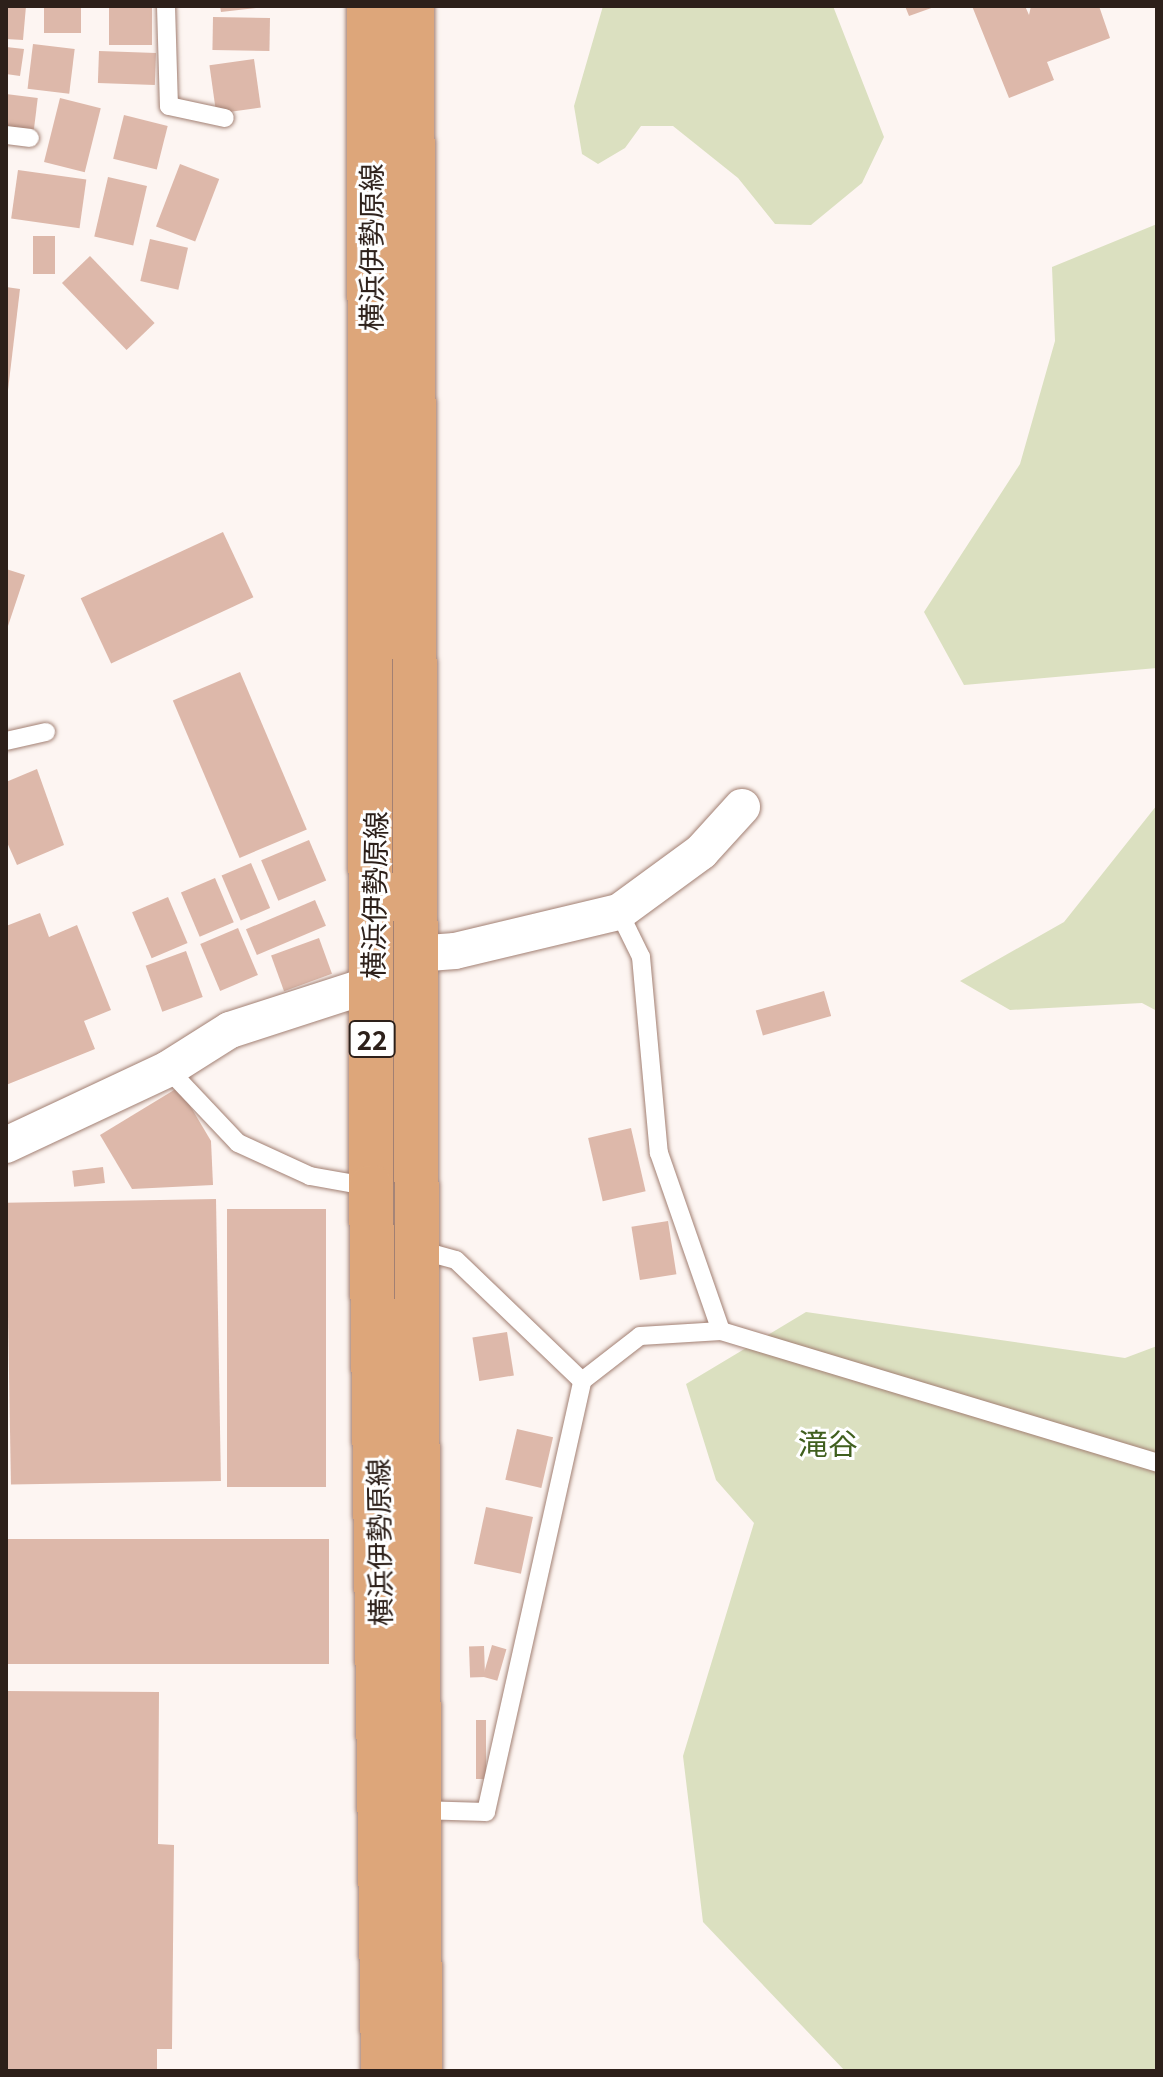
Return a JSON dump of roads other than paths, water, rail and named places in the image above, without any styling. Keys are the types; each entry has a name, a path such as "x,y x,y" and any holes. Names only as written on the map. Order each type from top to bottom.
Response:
{"main road":[{"name":"横浜伊勢原線","path":"369,6 371,1187 383,2071"},
{"name":"横浜伊勢原線","path":"412,6 420,2071"}],"street":[{"path":"415,954 455,951 619,912 692,860 742,807"},
{"path":"6,1145 168,1069 230,1030 372,984"}],"lane":[{"path":"166,6 169,106 225,118"},
{"path":"6,135 30,138"},
{"path":"6,741 46,732"},
{"path":"619,912 641,957 659,1153 721,1331"},
{"path":"168,1069 238,1143 310,1176 371,1187"},
{"path":"416,1249 456,1260 582,1381"},
{"path":"418,1810 486,1812 582,1381 640,1336 721,1331 1157,1463"}],"district":[{"name":"滝谷","path":"828,1442"}]}
